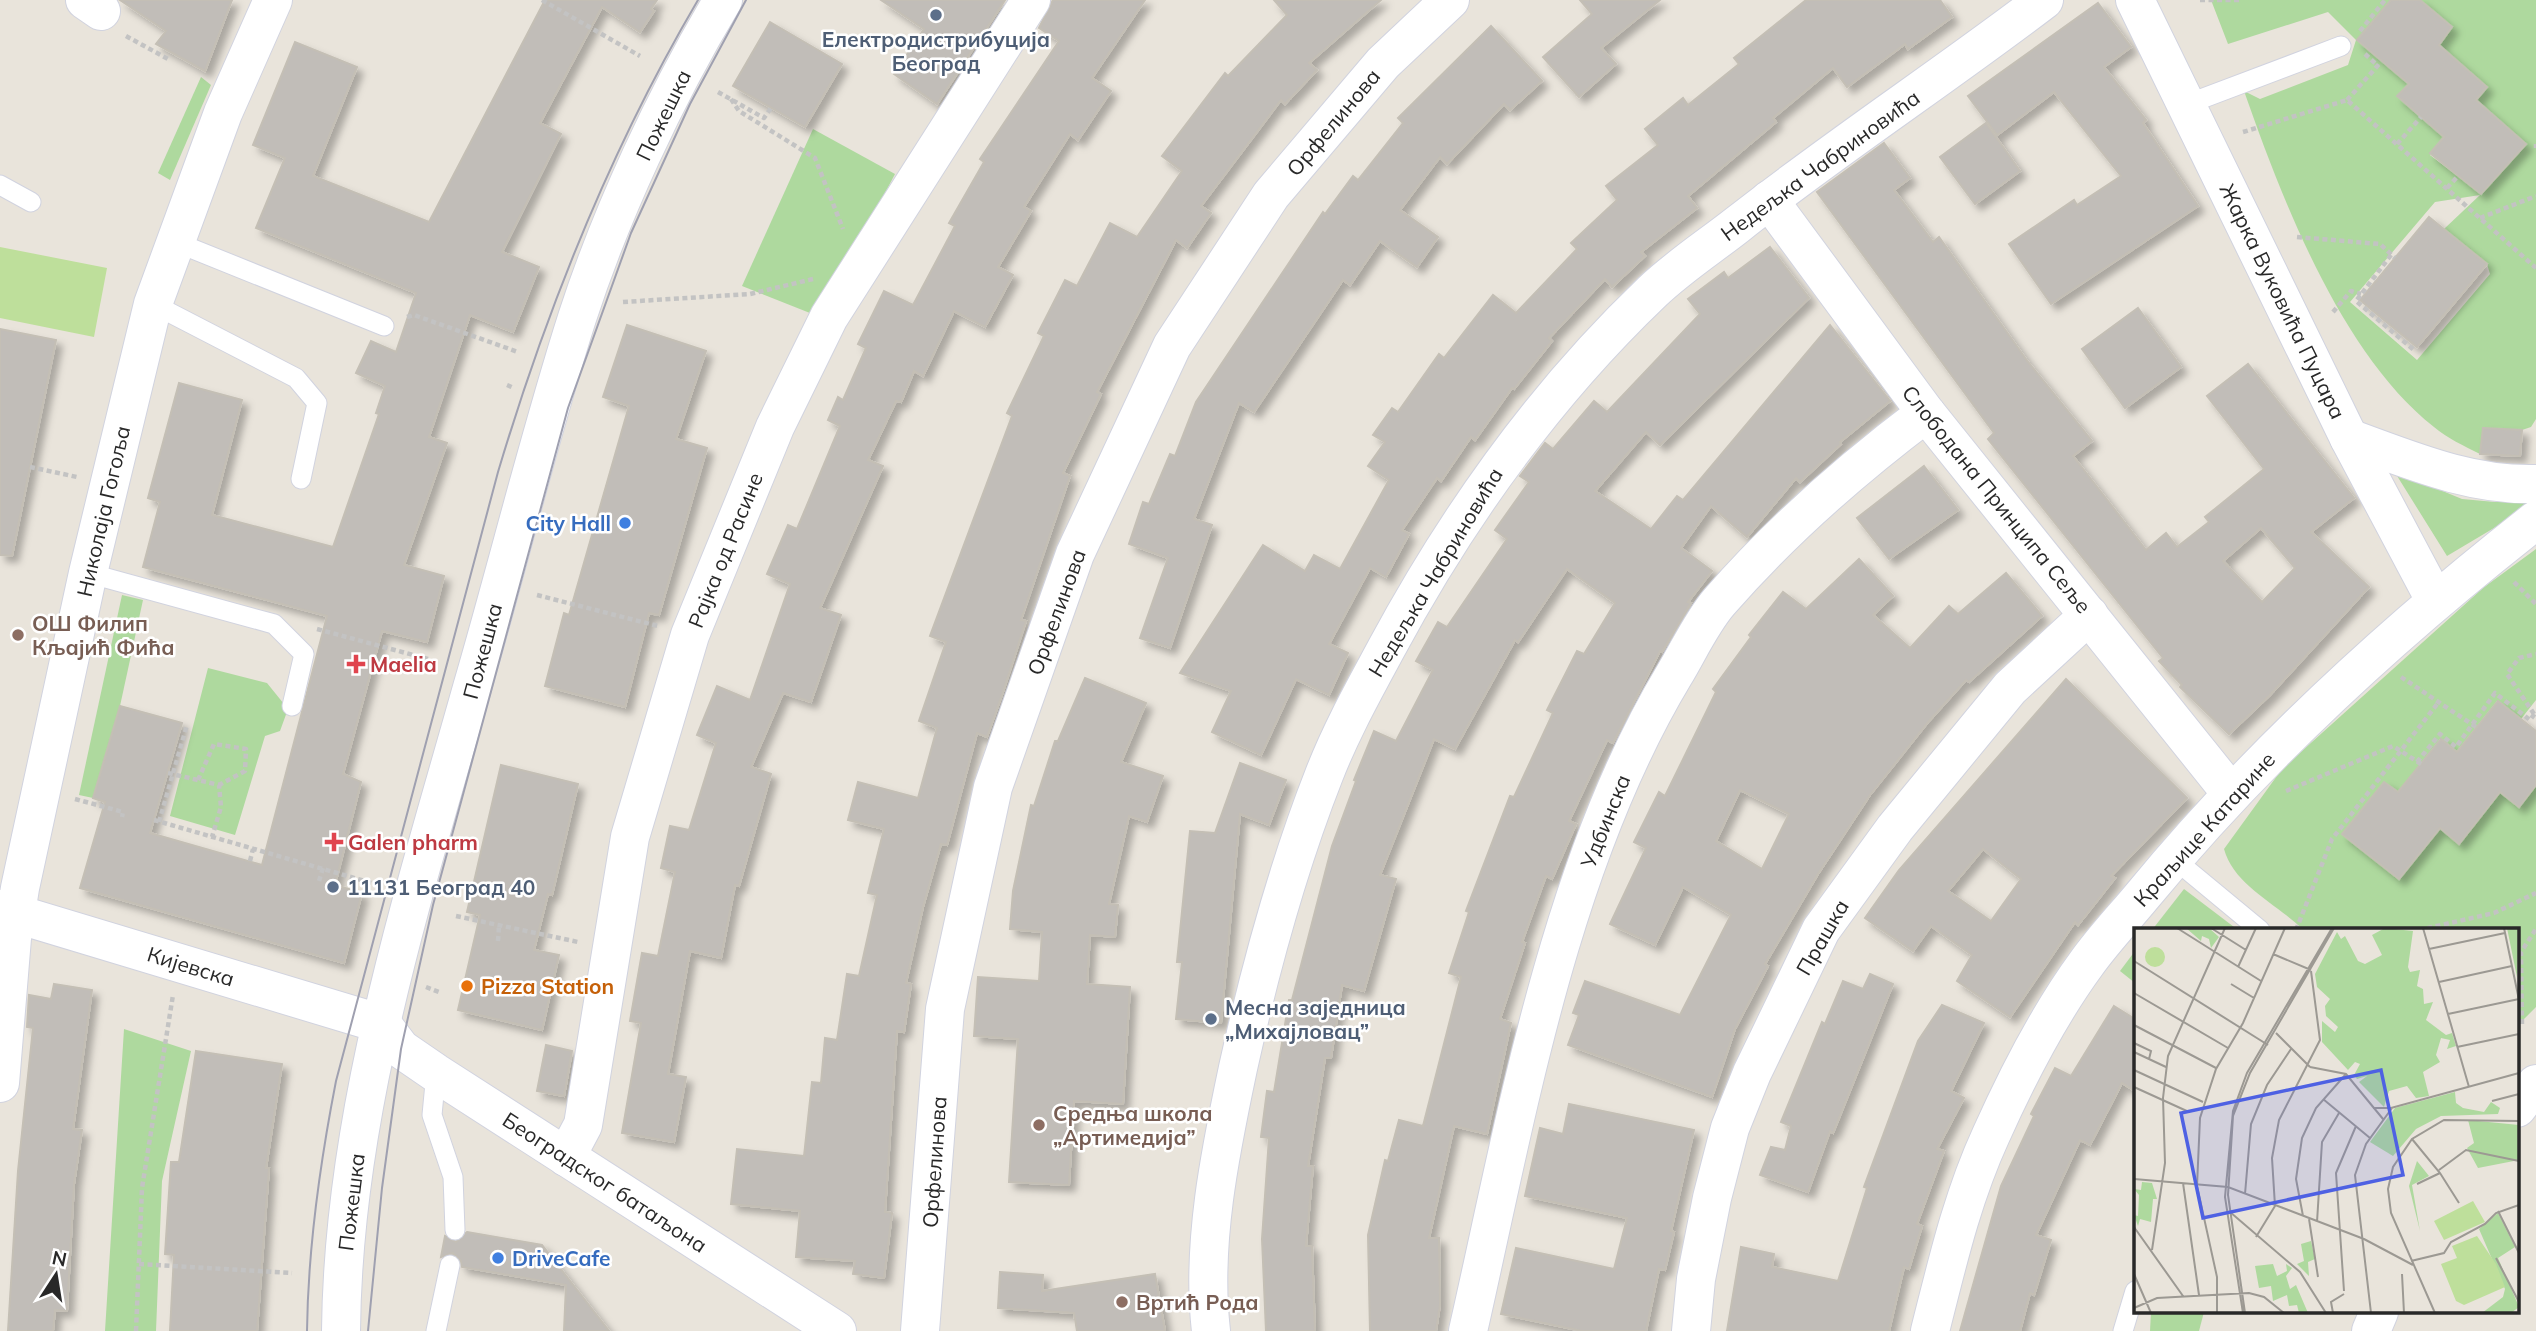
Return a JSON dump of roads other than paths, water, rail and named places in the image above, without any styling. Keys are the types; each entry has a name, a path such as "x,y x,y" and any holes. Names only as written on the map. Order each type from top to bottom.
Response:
{"street":[{"name":"Николаја Гогоља","path":"0,1083 12,938 9,911 153,304 173,241 223,113 273,0"},
{"name":"Пожешка","path":"342,1329 349,1205 360,1125 382,1024 432,827 578,315 631,181 688,61 723,0"},
{"name":"Рајка од Расине","path":"566,1157 583,1125 614,949 630,837 668,701 690,635 786,403 829,317 1031,0"},
{"name":"Орфелинова","path":"920,1331 945,1009 993,787 1075,554 1172,346 1271,195 1383,63 1450,0"},
{"name":"Недељка Чабриновића","path":"1211,1331 1210,1250 1219,1173 1253,999 1315,800 1353,710 1406,613 1483,487 1530,426 1655,289 1769,200 2044,0"},
{"name":"Жарка Вуковића Пуцара","path":"2135,0 2349,438 2435,600"},
{"name":"Слободана Принципа Сеље","path":"1769,200 1926,412 2233,792"},
{"name":"Удбинска","path":"1468,1331 1524,1076 1583,874 1646,722 1717,604 1804,517 1926,412"},
{"path":"2349,438 2463,477 2508,485 2536,484"},
{"name":"Краљице Катарине","path":"1930,1331 1961,1212 2009,1096 2085,964 2173,858 2233,792 2373,654 2435,600 2536,520"},
{"name":"Прашка","path":"1691,1331 1709,1212 1730,1128 1752,1073 1821,930 1895,828 2010,688 2089,615"},
{"name":"Кијевска","path":"9,911 382,1024"},
{"name":"Београдског батаљона","path":"382,1024 401,1049 436,1073 837,1331"},
{"path":"2518,1107 2536,1084"},
{"path":"2371,1331 2378,1314"}],"lane":[{"path":"2186,105 2346,44"},
{"path":"0,186 31,202"},
{"path":"173,241 384,326"},
{"path":"153,304 296,378 308,392 317,403 301,479"},
{"path":"88,573 274,624 304,654 292,706"},
{"path":"2173,858 2258,928"},
{"path":"436,1073 432,1115 453,1177 455,1230"},
{"path":"436,1331 450,1265"},
{"path":"2123,1331 2134,1294"}],"tram line":[{"path":"307,1331 316,1205 336,1081 498,472 538,350 584,230 637,113 698,0"},
{"path":"368,1331 382,1188 401,1049 433,905 568,408 631,233 690,104 746,0"}],"place":[{"name":"Електродистрибуција Београд","path":"936,15"},
{"name":"City Hall","path":"625,523"},
{"name":"ОШ Филип Кљајић Фића","path":"18,635"},
{"name":"Maelia","path":"356,664"},
{"name":"Galen pharm","path":"334,842"},
{"name":"11131 Београд 40","path":"333,887"},
{"name":"Pizza Station","path":"467,986"},
{"name":"Месна заједница „Михајловац”","path":"1211,1019"},
{"name":"Средња школа „Артимедија”","path":"1039,1125"},
{"name":"DriveCafe","path":"498,1258"},
{"name":"Вртић Рода","path":"1122,1302"}]}
